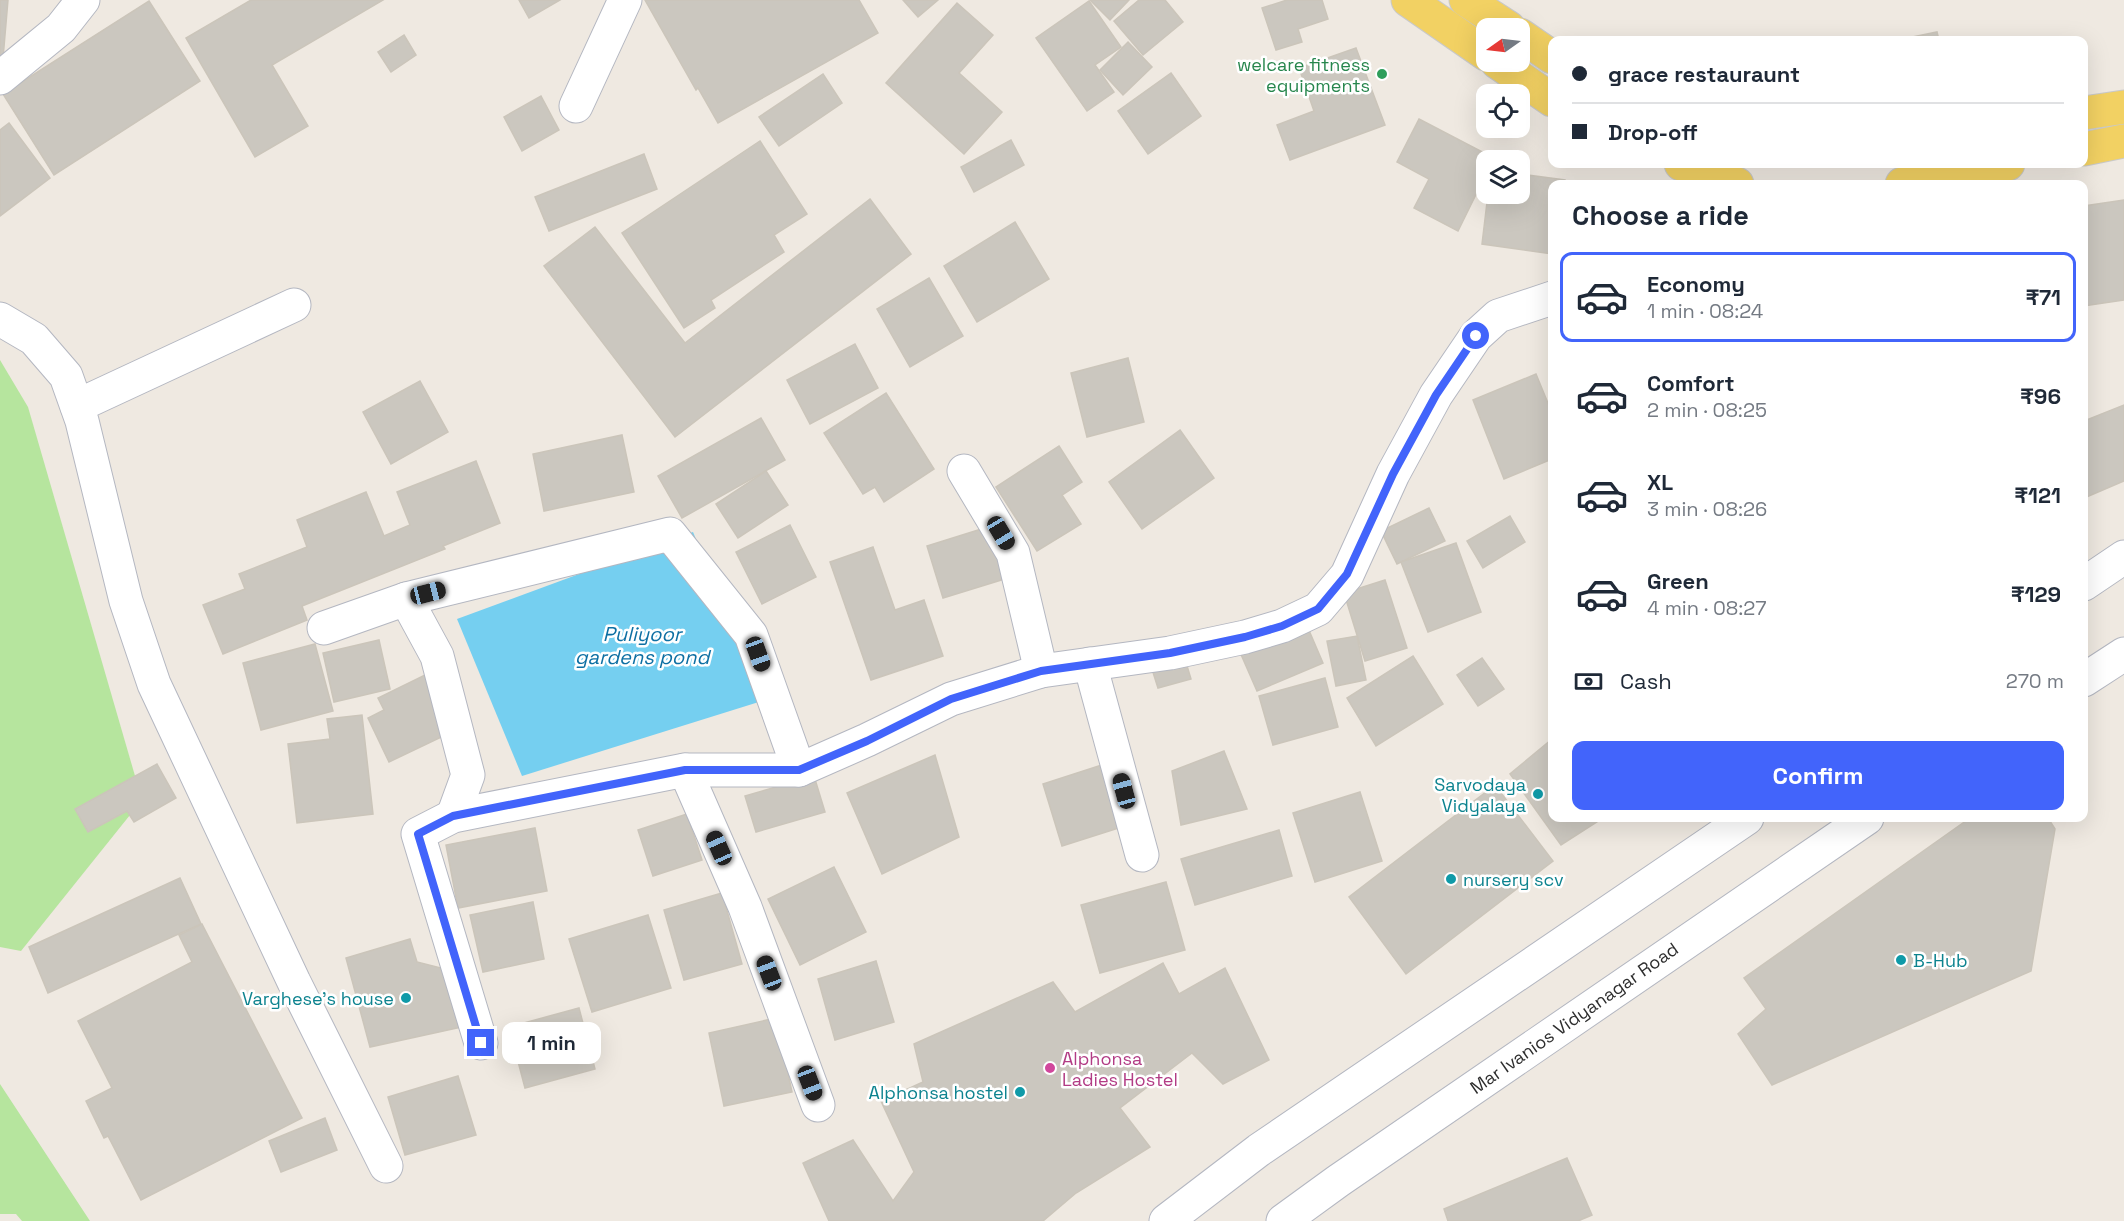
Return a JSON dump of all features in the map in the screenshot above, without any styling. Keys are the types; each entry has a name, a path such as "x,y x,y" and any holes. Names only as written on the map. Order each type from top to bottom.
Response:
{"main road":[{"path":"1408,0 1476,47"},
{"path":"1466,0 1494,18"},
{"path":"1530,42 1548,54"},
{"path":"1511,72 1548,97"},
{"path":"2088,112 2124,106"},
{"path":"2088,147 2124,141"},
{"path":"1692,168 1726,180"},
{"path":"1923,180 1987,168"}],"street":[{"path":"0,78 61,28 83,0"},
{"path":"576,106 625,0"},
{"path":"481,1043 418,834 453,816 685,770 799,770 867,741 951,699 1041,671 1170,653 1245,637 1282,626 1318,609 1347,574 1393,474 1436,395 1476,336 1498,316 1548,299"},
{"path":"77,406 294,305"},
{"path":"0,319 34,339 66,376 77,406 126,601 154,684 294,982 386,1166"},
{"path":"964,471 1013,553 1041,671"},
{"path":"324,628 406,599 670,534 751,634 799,770"},
{"path":"2088,581 2124,557"},
{"path":"406,599 437,656 468,775 453,816"},
{"path":"2088,677 2124,654"},
{"path":"1089,664 1142,855"},
{"path":"685,770 745,907 818,1105"},
{"path":"1166,1221 1259,1150 1741,822"},
{"name":"Mar Ivanios Vidyanagar Road","path":"1283,1221 1861,822"}],"green space":[{"path":"0,360 28,407 142,800 21,951 0,947"},
{"path":"0,1084 90,1221 22,1221 16,1214 0,1214"}],"water":[{"name":"Puliyoor gardens pond","path":"693,532 762,701 522,776 457,619"}],"building":[{"path":"0,0 8,0 2,70 0,69"},
{"path":"251,0 383,0 272,65 308,126 255,157 186,38"},
{"path":"519,0 560,0 529,18"},
{"path":"645,0 859,0 878,33 718,123 698,88 696,90"},
{"path":"903,0 938,0 918,17"},
{"path":"1090,0 1129,0 1110,20"},
{"path":"1139,0 1165,0 1183,22 1143,55 1114,21"},
{"path":"1287,0 1322,0 1328,19 1298,29 1302,42 1276,50 1262,8"},
{"path":"149,1 200,81 54,175 3,94"},
{"path":"1089,1 1121,47 1095,65 1114,92 1087,111 1036,38"},
{"path":"957,3 993,35 959,73 1002,112 964,154 886,83"},
{"path":"1937,32 1938,36 1918,36"},
{"path":"404,35 416,55 391,72 378,52"},
{"path":"1128,42 1152,67 1123,95 1100,70"},
{"path":"1356,48 1385,125 1290,160 1277,125 1314,111 1299,68"},
{"path":"1171,73 1201,116 1148,154 1118,111"},
{"path":"823,74 842,103 779,146 759,117"},
{"path":"541,96 559,130 522,151 504,117"},
{"path":"1419,119 1479,150 1476,150 1476,194 1458,231 1414,208 1429,179 1397,162"},
{"path":"9,123 50,178 0,216 0,130"},
{"path":"1011,140 1024,165 974,192 961,167"},
{"path":"760,141 807,214 774,235 784,252 711,300 715,308 684,328 622,233"},
{"path":"644,154 657,189 549,231 535,197"},
{"path":"1530,175 1565,180 1548,180 1548,253 1482,244 1487,204 1530,204"},
{"path":"870,199 911,254 675,437 544,266 595,227 685,343"},
{"path":"2124,200 2124,300 2088,305 2088,205"},
{"path":"1015,222 1049,279 977,322 944,266"},
{"path":"929,278 963,336 910,367 877,309"},
{"path":"855,344 878,388 810,424 787,380"},
{"path":"1128,358 1144,422 1087,437 1071,373"},
{"path":"1536,374 1548,403 1548,461 1504,479 1473,400"},
{"path":"420,381 448,432 391,464 363,412"},
{"path":"886,393 934,469 884,502 875,487 863,494 824,433"},
{"path":"2124,405 2124,481 2088,496 2088,419"},
{"path":"761,418 785,460 682,518 658,476"},
{"path":"1180,430 1214,478 1142,529 1109,482"},
{"path":"622,435 634,492 544,511 533,454"},
{"path":"1059,446 1082,482 1062,495 1081,524 1037,551 996,487"},
{"path":"476,461 500,523 443,546 445,549 302,606 307,620 223,654 203,605 245,589 239,574 307,547 297,520 366,492 384,536 410,525 397,492"},
{"path":"766,471 788,505 738,538 716,504"},
{"path":"1429,508 1445,541 1397,564 1381,531"},
{"path":"1510,516 1525,542 1483,568 1467,541"},
{"path":"790,525 816,577 762,604 736,552"},
{"path":"991,526 1008,578 943,598 927,546"},
{"path":"1456,543 1481,612 1428,632 1401,562"},
{"path":"873,547 895,610 924,600 943,656 871,680 830,562"},
{"path":"1385,580 1407,648 1365,661 1344,593"},
{"path":"1305,621 1323,663 1257,691 1239,650"},
{"path":"1357,636 1366,680 1336,686 1327,641"},
{"path":"379,640 390,689 334,702 323,653"},
{"path":"315,644 333,711 261,730 243,663"},
{"path":"1184,656 1191,679 1158,688 1151,666"},
{"path":"1413,656 1443,704 1376,746 1347,698"},
{"path":"1482,658 1504,689 1478,706 1457,675"},
{"path":"425,675 452,732 389,762 368,718 384,710 378,698"},
{"path":"1325,678 1338,727 1273,745 1259,696"},
{"path":"362,715 373,814 297,823 288,744 330,739 327,719"},
{"name":"Sarvodaya Vidyalaya","path":"1548,742 1548,822 1597,822 1561,845 1510,774"},
{"path":"1224,751 1247,809 1181,825 1172,771"},
{"path":"935,755 959,837 882,874 847,793"},
{"path":"1108,763 1128,825 1062,846 1043,784"},
{"path":"157,764 176,798 134,822 127,811 88,832 75,809"},
{"path":"814,776 825,812 756,832 745,796"},
{"name":"nursery scv","path":"1495,785 1553,861 1406,974 1349,897"},
{"path":"1360,792 1382,861 1315,882 1293,813"},
{"path":"687,814 702,860 653,876 638,830"},
{"name":"B-Hub","path":"1964,822 2051,822 2055,829 2031,971 1772,1085 1738,1034 1766,1009 1744,978"},
{"path":"535,828 547,891 458,908 446,845"},
{"path":"1279,830 1292,876 1195,905 1181,859"},
{"path":"834,867 866,932 800,965 768,899"},
{"path":"180,878 201,924 48,993 29,947"},
{"path":"1166,882 1185,950 1100,973 1081,905"},
{"path":"722,893 742,964 684,980 664,910"},
{"path":"533,902 544,959 483,972 470,915"},
{"path":"648,915 671,988 592,1012 569,939"},
{"path":"202,924 302,1118 141,1200 108,1136 104,1138 86,1101 112,1088 78,1021 192,962 179,935"},
{"name":"Varghese's house","path":"410,939 417,962 449,970 462,1027 370,1047 346,958"},
{"path":"876,961 894,1022 835,1040 818,979"},
{"name":"Alphonsa hostel","path":"1163,963 1179,994 1225,968 1269,1060 1223,1084 1192,1053 1120,1108 1150,1147 1076,1193 1043,1221 829,1221 803,1163 853,1140 893,1201 914,1172 881,1101 923,1082 914,1044 1053,982 1075,1012"},
{"path":"579,1008 595,1069 525,1088 509,1027"},
{"path":"776,1018 792,1092 724,1106 709,1033"},
{"path":"458,1076 476,1135 405,1155 388,1097"},
{"path":"325,1118 337,1150 281,1172 269,1141"},
{"path":"1567,1158 1592,1215 1578,1221 1448,1221 1444,1209"}],"place":[{"name":"welcare fitness equipments","path":"1382,74"},
{"name":"Sarvodaya Vidyalaya","path":"1538,794"},
{"name":"nursery scv","path":"1451,879"},
{"name":"B-Hub","path":"1901,960"},
{"name":"Varghese's house","path":"406,998"},
{"name":"Alphonsa Ladies Hostel","path":"1050,1068"},
{"name":"Alphonsa hostel","path":"1020,1092"}],"route":[{"path":"481,1043 418,834 453,816 685,770 799,770 867,741 951,699 1041,671 1170,653 1245,637 1282,626 1318,609 1347,574 1393,474 1436,395 1476,336"}]}
